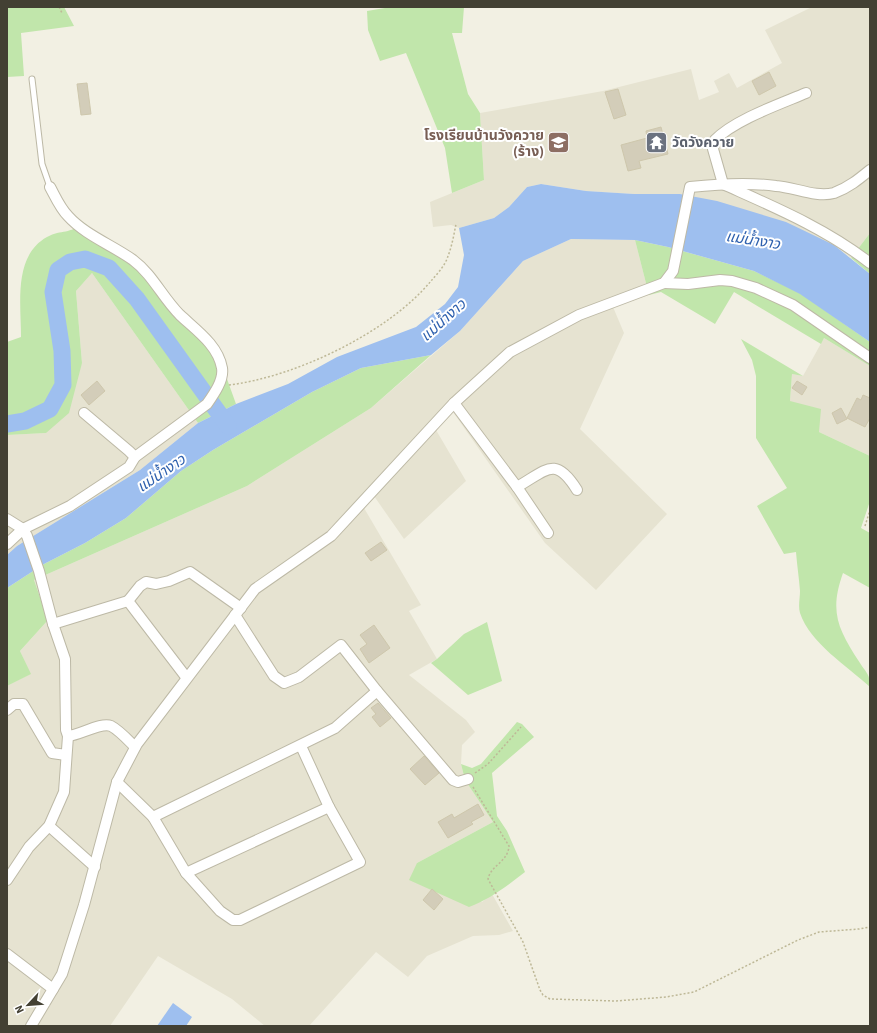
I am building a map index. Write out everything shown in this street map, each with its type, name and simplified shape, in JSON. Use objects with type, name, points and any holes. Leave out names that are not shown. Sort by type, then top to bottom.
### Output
[{"type":"street","points":[[806,93],[762,112],[735,126],[715,140],[713,149],[723,184],[816,226],[850,247],[870,263]]},
{"type":"street","points":[[664,283],[673,271],[690,187],[723,184],[776,186],[813,193],[833,193],[850,185],[870,170]]},
{"type":"street","points":[[7,544],[70,506],[129,467],[135,458],[207,404],[216,392],[217,386],[222,378],[222,369],[214,347],[171,306],[147,272],[132,260],[106,245],[68,216],[50,187]]},
{"type":"street","points":[[31,1026],[62,974],[95,867],[117,782],[135,747],[186,677],[255,589],[331,536],[454,403],[510,352],[579,315],[664,283],[688,284],[720,280],[732,281],[756,288],[792,306],[870,358]]},
{"type":"street","points":[[454,403],[517,487],[548,533]]},
{"type":"street","points":[[84,413],[129,451],[135,458]]},
{"type":"street","points":[[517,487],[550,469],[557,468],[567,475],[577,490]]},
{"type":"street","points":[[7,519],[25,532],[39,571],[52,624],[64,659],[66,730],[68,736],[64,792],[49,826],[29,847],[7,880]]},
{"type":"street","points":[[52,624],[128,601],[140,586],[146,582],[156,584],[169,581],[190,572],[238,611],[274,676],[284,683],[299,677],[341,645],[377,691],[453,780],[458,782],[468,779]]},
{"type":"street","points":[[128,601],[186,677]]},
{"type":"street","points":[[153,817],[335,728],[377,691]]},
{"type":"street","points":[[7,710],[14,704],[23,704],[52,753],[66,755]]},
{"type":"street","points":[[68,736],[75,736],[104,725],[112,727],[135,747]]},
{"type":"street","points":[[117,782],[153,817],[186,873],[220,911],[233,920],[240,920],[360,862],[329,807],[300,746]]},
{"type":"street","points":[[186,873],[329,807]]},
{"type":"street","points":[[49,826],[95,867]]},
{"type":"street","points":[[7,954],[53,989]]},
{"type":"lane","points":[[32,79],[42,164],[50,187]]},
{"type":"path","points":[[59,7],[62,13]]},
{"type":"path","points":[[217,386],[258,381],[284,373],[346,345],[390,320],[424,291],[441,269],[448,256],[456,224]]},
{"type":"path","points":[[865,526],[870,510]]},
{"type":"path","points":[[521,727],[488,764],[471,775],[468,779],[510,846],[509,854],[490,873],[488,879],[524,942],[543,995],[550,999],[616,1001],[666,997],[694,992],[798,940],[819,932],[870,927]]},
{"type":"shaded area","points":[[812,7],[870,7],[870,233],[851,258],[834,245],[680,194],[634,194],[586,191],[541,184],[527,187],[509,207],[494,218],[459,228],[451,225],[433,227],[430,202],[484,180],[480,113],[603,91],[691,69],[699,100],[719,92],[714,81],[729,73],[737,88],[782,63],[765,30]]},
{"type":"shaded area","points":[[571,239],[635,240],[649,295],[613,307],[624,333],[580,429],[667,514],[596,590],[545,543],[453,412],[436,430],[466,481],[404,539],[374,496],[364,508],[421,605],[409,611],[437,659],[409,675],[466,720],[475,732],[462,745],[461,764],[465,780],[493,822],[417,863],[482,902],[492,894],[513,931],[499,935],[473,936],[427,956],[408,977],[376,952],[309,1026],[265,1026],[232,999],[158,956],[110,1026],[7,1026],[7,686],[30,674],[20,651],[48,620],[34,580],[247,486],[371,408],[460,331],[523,261]]},
{"type":"shaded area","points":[[92,273],[198,423],[140,470],[17,546],[7,555],[7,435],[46,433],[82,363],[76,291]]},
{"type":"shaded area","points":[[824,338],[870,366],[870,456],[819,432],[790,401],[792,374],[803,376]]},
{"type":"green space","points":[[7,7],[64,7],[74,26],[21,33],[24,76],[7,77]]},
{"type":"green space","points":[[391,7],[464,7],[462,33],[452,33],[468,94],[480,113],[484,180],[452,193],[445,148],[406,53],[380,61],[368,30],[367,11]]},
{"type":"green space","points":[[83,222],[111,244],[213,340],[236,404],[198,423],[92,273],[76,291],[82,363],[69,413],[46,433],[7,435],[7,342],[21,337],[20,295],[24,268],[36,245],[47,237],[74,229]]},
{"type":"green space","points":[[870,233],[870,274],[851,258]]},
{"type":"green space","points":[[635,240],[668,247],[754,271],[800,293],[870,342],[870,366],[824,338],[821,344],[734,292],[715,324],[661,292],[649,295]]},
{"type":"green space","points":[[741,339],[803,376],[792,374],[790,401],[821,409],[819,432],[870,456],[870,501],[861,528],[870,533],[870,588],[843,573],[839,587],[836,610],[841,630],[852,651],[868,674],[870,687],[820,644],[805,624],[799,610],[800,591],[796,552],[784,554],[757,506],[787,488],[756,438],[756,376],[752,360]]},
{"type":"green space","points":[[431,355],[371,408],[247,486],[34,580],[48,620],[20,651],[31,674],[7,686],[7,588],[44,564],[85,543],[126,518],[181,471],[213,450],[312,392],[361,368]]},
{"type":"green space","points":[[487,622],[502,681],[468,695],[431,663],[464,634]]},
{"type":"green space","points":[[517,722],[522,724],[534,737],[492,773],[497,816],[507,831],[525,872],[491,896],[469,907],[409,880],[417,863],[493,822],[465,780],[461,764],[472,768],[481,764]]},
{"type":"water","name":"แม่น้ำงาว","points":[[541,184],[586,191],[634,194],[680,194],[717,201],[786,222],[834,245],[870,274],[870,342],[800,294],[754,271],[668,247],[635,240],[571,239],[523,261],[460,331],[431,355],[361,368],[312,392],[213,450],[181,471],[126,518],[85,543],[44,564],[7,588],[7,555],[17,546],[140,470],[198,423],[236,404],[288,384],[337,357],[416,327],[445,304],[458,287],[464,255],[459,228],[494,218],[509,207],[527,187]]},
{"type":"water","points":[[173,1003],[192,1017],[186,1026],[157,1026]]},
{"type":"building","points":[[769,72],[776,86],[759,95],[752,81]]},
{"type":"building","points":[[87,83],[91,114],[81,115],[77,84]]},
{"type":"building","points":[[618,89],[626,115],[614,119],[605,92]]},
{"type":"building","points":[[661,127],[668,154],[639,161],[641,168],[628,171],[621,145],[647,138],[646,131]]},
{"type":"building","points":[[97,381],[105,391],[89,405],[81,395]]},
{"type":"building","points":[[797,381],[807,387],[802,395],[792,388]]},
{"type":"building","points":[[863,395],[870,398],[870,418],[865,427],[847,418],[857,398],[861,400]]},
{"type":"building","points":[[841,408],[847,419],[837,424],[832,413]]},
{"type":"building","points":[[381,542],[387,550],[371,561],[365,553]]},
{"type":"building","points":[[374,625],[390,648],[369,663],[360,649],[367,644],[360,635]]},
{"type":"building","points":[[378,703],[391,718],[380,727],[372,717],[376,714],[371,708]]},
{"type":"building","points":[[424,756],[439,773],[425,785],[410,769]]},
{"type":"building","points":[[478,804],[484,815],[471,822],[473,824],[448,838],[438,822],[452,814],[454,818]]},
{"type":"building","points":[[432,889],[443,899],[434,910],[423,900]]},
{"type":"waterway","points":[[7,424],[25,421],[50,409],[63,385],[62,351],[53,292],[58,270],[70,262],[85,259],[109,268],[137,299],[228,426]]},
{"type":"place","name":"วัดวังควาย","points":[[657,142]]},
{"type":"place","name":"โรงเรียนบ้านวังควาย (ร้าง)","points":[[559,143]]}]
